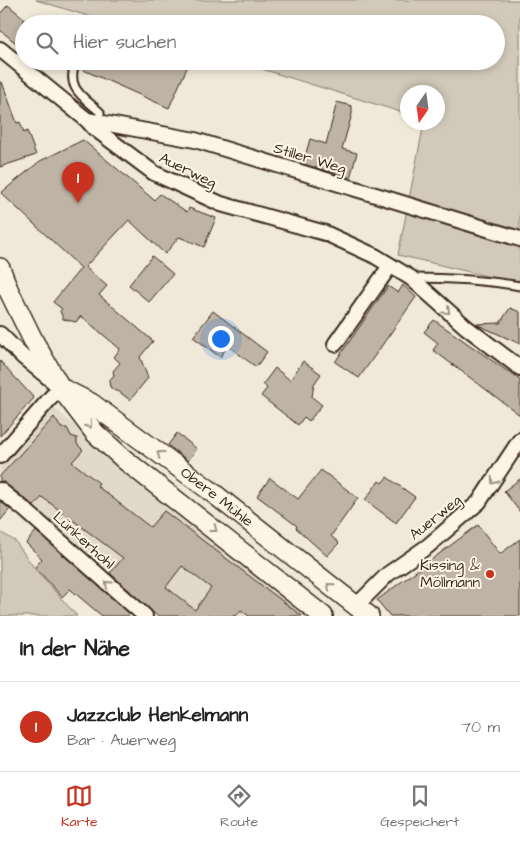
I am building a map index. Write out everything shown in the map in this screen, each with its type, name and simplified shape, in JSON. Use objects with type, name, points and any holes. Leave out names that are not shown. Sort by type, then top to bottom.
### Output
[{"type":"main road","name":"Obere Mühle","points":[[0,268],[34,342],[60,387],[95,433],[125,460],[323,616]]},
{"type":"main road","name":"Obere Mühle","points":[[60,387],[91,403],[208,489],[362,611]]},
{"type":"street","name":"Auerweg","points":[[0,49],[15,61]]},
{"type":"street","name":"Auerweg","points":[[27,70],[93,121],[94,128],[154,173],[221,204],[325,233],[375,256],[411,278],[466,327],[520,368]]},
{"type":"street","name":"Stiller Weg","points":[[93,121],[195,140],[520,239]]},
{"type":"street","points":[[335,344],[390,266]]},
{"type":"street","points":[[0,334],[23,358],[60,387],[0,456]]},
{"type":"street","name":"Auerweg","points":[[362,611],[388,574],[428,546],[479,502],[520,440]]},
{"type":"street","name":"Lünkerhohl","points":[[0,490],[26,510],[145,616]]},
{"type":"lane","points":[[73,70],[72,80],[78,92],[100,112],[93,121]]},
{"type":"lane","points":[[411,278],[483,280],[520,286]]},
{"type":"shaded area","points":[[36,0],[520,0],[520,284],[398,255],[423,130],[445,130],[445,85],[400,85],[400,112],[265,70],[505,70],[505,15],[85,15]]},
{"type":"shaded area","points":[[53,407],[162,498],[309,616],[157,616],[107,576],[0,483],[0,466]]},
{"type":"shaded area","points":[[0,532],[15,541],[35,569],[77,616],[0,616]]},
{"type":"building","points":[[8,5],[20,15],[15,15],[15,42],[0,30],[0,14]]},
{"type":"building","points":[[84,70],[186,70],[169,108]]},
{"type":"building","points":[[0,82],[2,82],[17,123],[20,122],[24,133],[27,131],[36,155],[0,167]]},
{"type":"building","points":[[337,102],[352,106],[352,114],[342,149],[357,153],[350,178],[303,164],[310,139],[326,144]]},
{"type":"building","points":[[83,140],[154,200],[160,194],[187,212],[189,208],[216,218],[204,247],[179,237],[165,254],[129,220],[85,267],[107,286],[99,295],[153,341],[140,357],[148,378],[130,400],[110,387],[109,381],[114,375],[113,371],[120,363],[114,357],[120,349],[81,316],[76,322],[63,319],[60,311],[62,309],[53,302],[81,268],[1,193],[40,161]]},
{"type":"building","points":[[152,256],[173,274],[149,302],[129,285]]},
{"type":"building","points":[[403,285],[416,297],[359,378],[335,362],[388,286],[398,293]]},
{"type":"building","points":[[510,308],[520,312],[520,344],[476,324],[500,323]]},
{"type":"building","points":[[213,311],[267,352],[256,367],[228,346],[220,357],[193,337]]},
{"type":"building","points":[[434,320],[520,380],[520,415],[433,350],[438,343],[424,332]]},
{"type":"building","points":[[0,361],[34,398],[0,436]]},
{"type":"building","points":[[303,361],[321,374],[314,384],[312,397],[322,405],[309,421],[304,417],[298,425],[261,396],[267,388],[263,384],[275,368],[290,380]]},
{"type":"building","points":[[54,417],[61,428],[67,428],[71,436],[77,438],[77,444],[83,450],[72,462],[99,483],[97,486],[150,527],[164,511],[302,616],[249,616],[241,610],[236,616],[157,616],[110,573],[123,558],[42,497],[34,506],[0,481],[0,476]],"holes":[[[182,566],[211,588],[195,610],[166,587]]]},
{"type":"building","points":[[177,433],[197,449],[188,461],[168,445]]},
{"type":"building","points":[[321,470],[358,498],[331,536],[339,543],[327,556],[296,528],[297,526],[257,496],[270,478],[298,499]]},
{"type":"building","points":[[387,477],[415,497],[396,523],[365,500],[379,481],[382,483]]},
{"type":"building","points":[[520,479],[520,512],[504,491]]},
{"type":"building","points":[[0,501],[10,509],[0,521]]},
{"type":"building","name":"Kissing & Möllmann","points":[[478,525],[500,554],[520,539],[520,616],[390,616],[377,600]]},
{"type":"building","points":[[36,531],[130,614],[128,616],[102,616],[70,589],[62,597],[35,567],[42,559],[26,543]]},
{"type":"place","name":"Jazzclub Henkelmann","points":[[78,203]]},
{"type":"place","name":"Kissing & Möllmann","points":[[490,574]]}]
